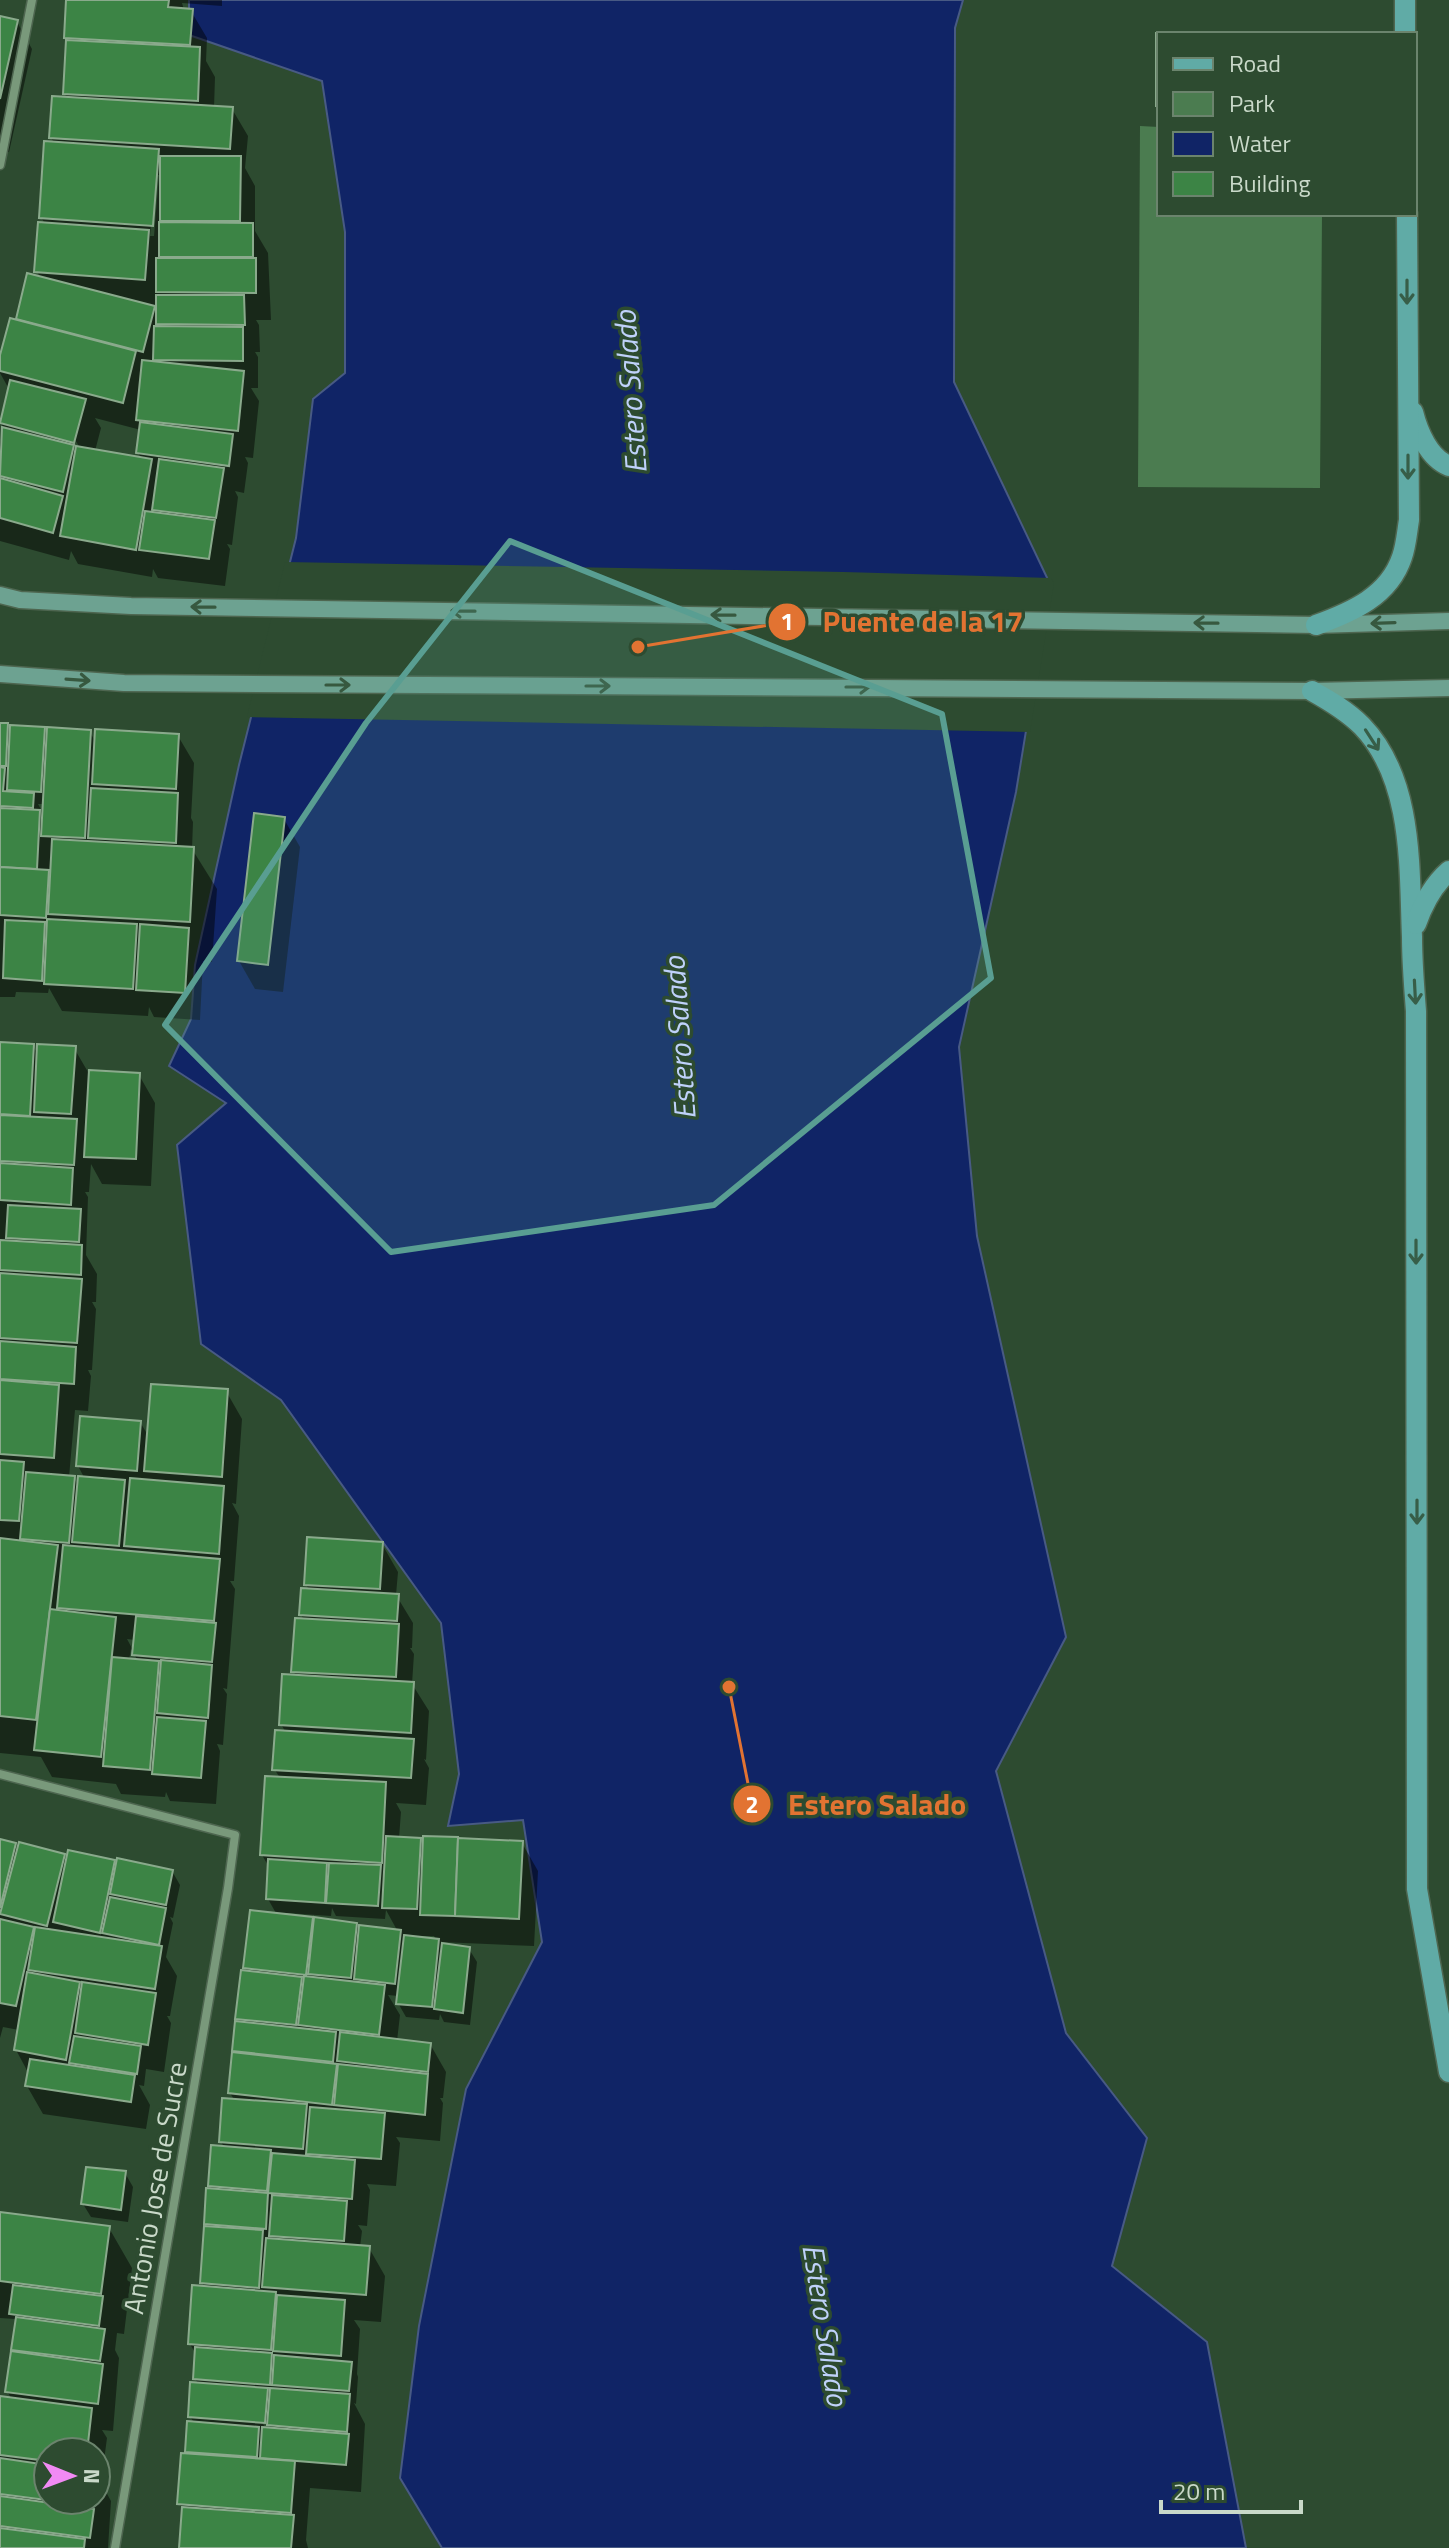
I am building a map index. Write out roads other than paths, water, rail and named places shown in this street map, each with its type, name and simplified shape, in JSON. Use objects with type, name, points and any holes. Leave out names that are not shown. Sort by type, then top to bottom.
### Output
[{"type":"main road","points":[[1405,0],[1405,32]]},
{"type":"main road","points":[[1316,625],[1346,614],[1370,600],[1389,583],[1403,557],[1409,520],[1407,216]]},
{"type":"main road","points":[[1408,389],[1417,426],[1427,447],[1444,465],[1449,466]]},
{"type":"main road","points":[[0,595],[20,600],[147,606],[1316,625],[1449,621]]},
{"type":"main road","points":[[0,674],[124,683],[1312,691],[1449,688]]},
{"type":"main road","points":[[1312,691],[1338,705],[1364,728],[1390,770],[1405,821],[1411,867],[1416,1043],[1417,1889],[1449,2072]]},
{"type":"main road","points":[[1412,936],[1422,907],[1438,880],[1449,871]]},
{"type":"street","points":[[0,165],[32,0]]},
{"type":"street","name":"Antonio Jose de Sucre","points":[[0,1774],[235,1835],[115,2548]]},
{"type":"water","points":[[189,0],[963,0],[955,28],[954,382],[1050,584],[1016,792],[959,1047],[977,1236],[1066,1637],[996,1771],[1066,2033],[1147,2138],[1112,2266],[1207,2342],[1246,2548],[442,2548],[400,2478],[419,2326],[466,2089],[542,1942],[523,1820],[448,1826],[459,1774],[441,1623],[281,1400],[201,1344],[177,1145],[226,1103],[169,1066],[191,1019],[195,965],[239,765],[296,538],[313,399],[345,373],[345,232],[322,81],[189,35]]},
{"type":"place","name":"Puente de la 17","points":[[638,647]]},
{"type":"place","name":"Estero Salado","points":[[729,1687]]}]
